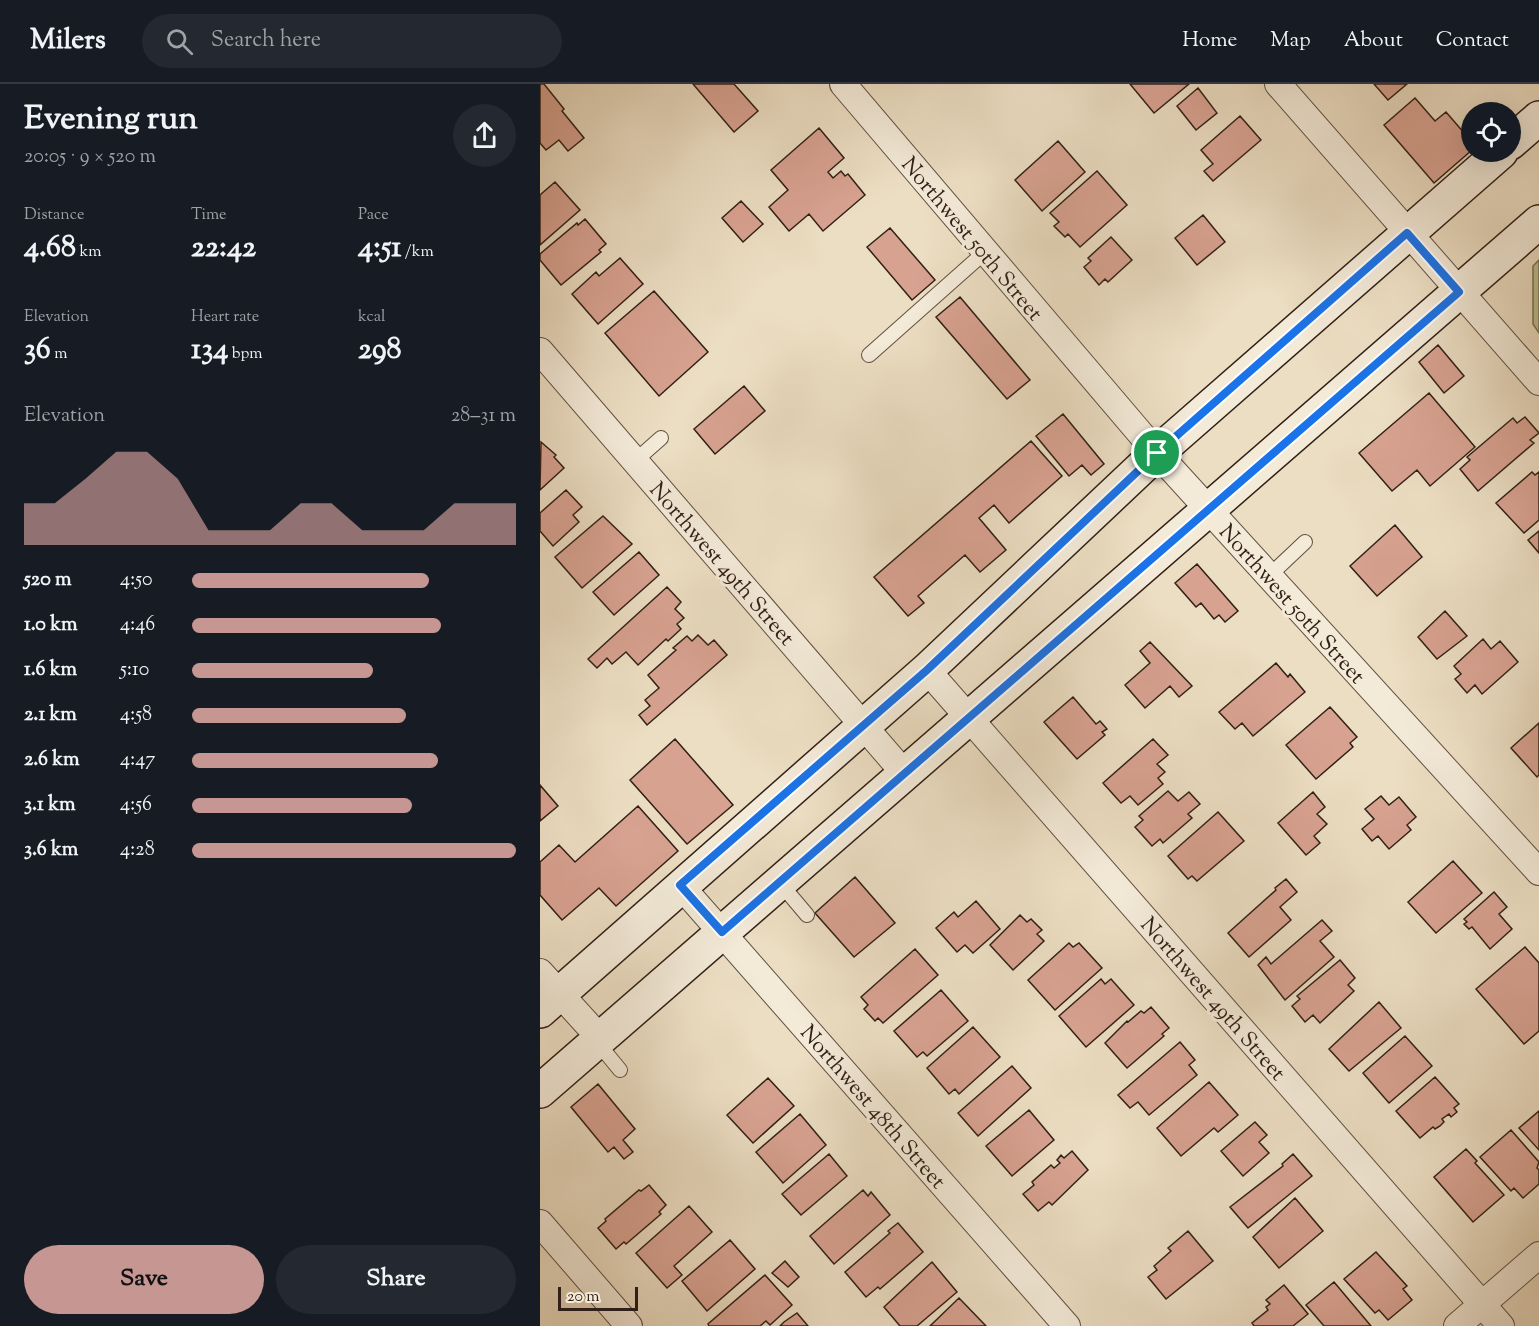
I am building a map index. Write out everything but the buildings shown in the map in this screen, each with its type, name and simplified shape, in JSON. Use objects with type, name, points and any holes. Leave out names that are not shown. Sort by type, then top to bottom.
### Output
[{"type":"main road","points":[[1521,134],[1539,118]]},
{"type":"main road","points":[[546,992],[680,885],[927,670],[1157,453],[1489,162]]},
{"type":"main road","points":[[540,1091],[1539,222]]},
{"type":"street","name":"Northwest 50th Street","points":[[843,84],[1157,453],[1539,872]]},
{"type":"street","points":[[1278,84],[1539,382]]},
{"type":"street","name":"Northwest 49th Street","points":[[540,351],[905,774]]},
{"type":"street","name":"Northwest 49th Street","points":[[927,670],[1502,1326]]},
{"type":"street","name":"Northwest 48th Street","points":[[680,885],[1067,1326]]},
{"type":"street","points":[[546,992],[598,1040]]},
{"type":"street","points":[[540,1223],[629,1326]]},
{"type":"street","points":[[1457,1326],[1539,1255]]},
{"type":"lane","points":[[869,355],[985,252]]},
{"type":"lane","points":[[635,461],[661,438]]},
{"type":"lane","points":[[1269,576],[1305,542]]},
{"type":"lane","points":[[780,883],[807,915]]},
{"type":"lane","points":[[598,1040],[620,1070]]},
{"type":"green space","points":[[1539,260],[1539,333],[1533,324],[1533,266]]},
{"type":"route","points":[[1407,233],[1459,292],[722,932],[680,885],[927,670],[1157,453],[1407,233]]}]
